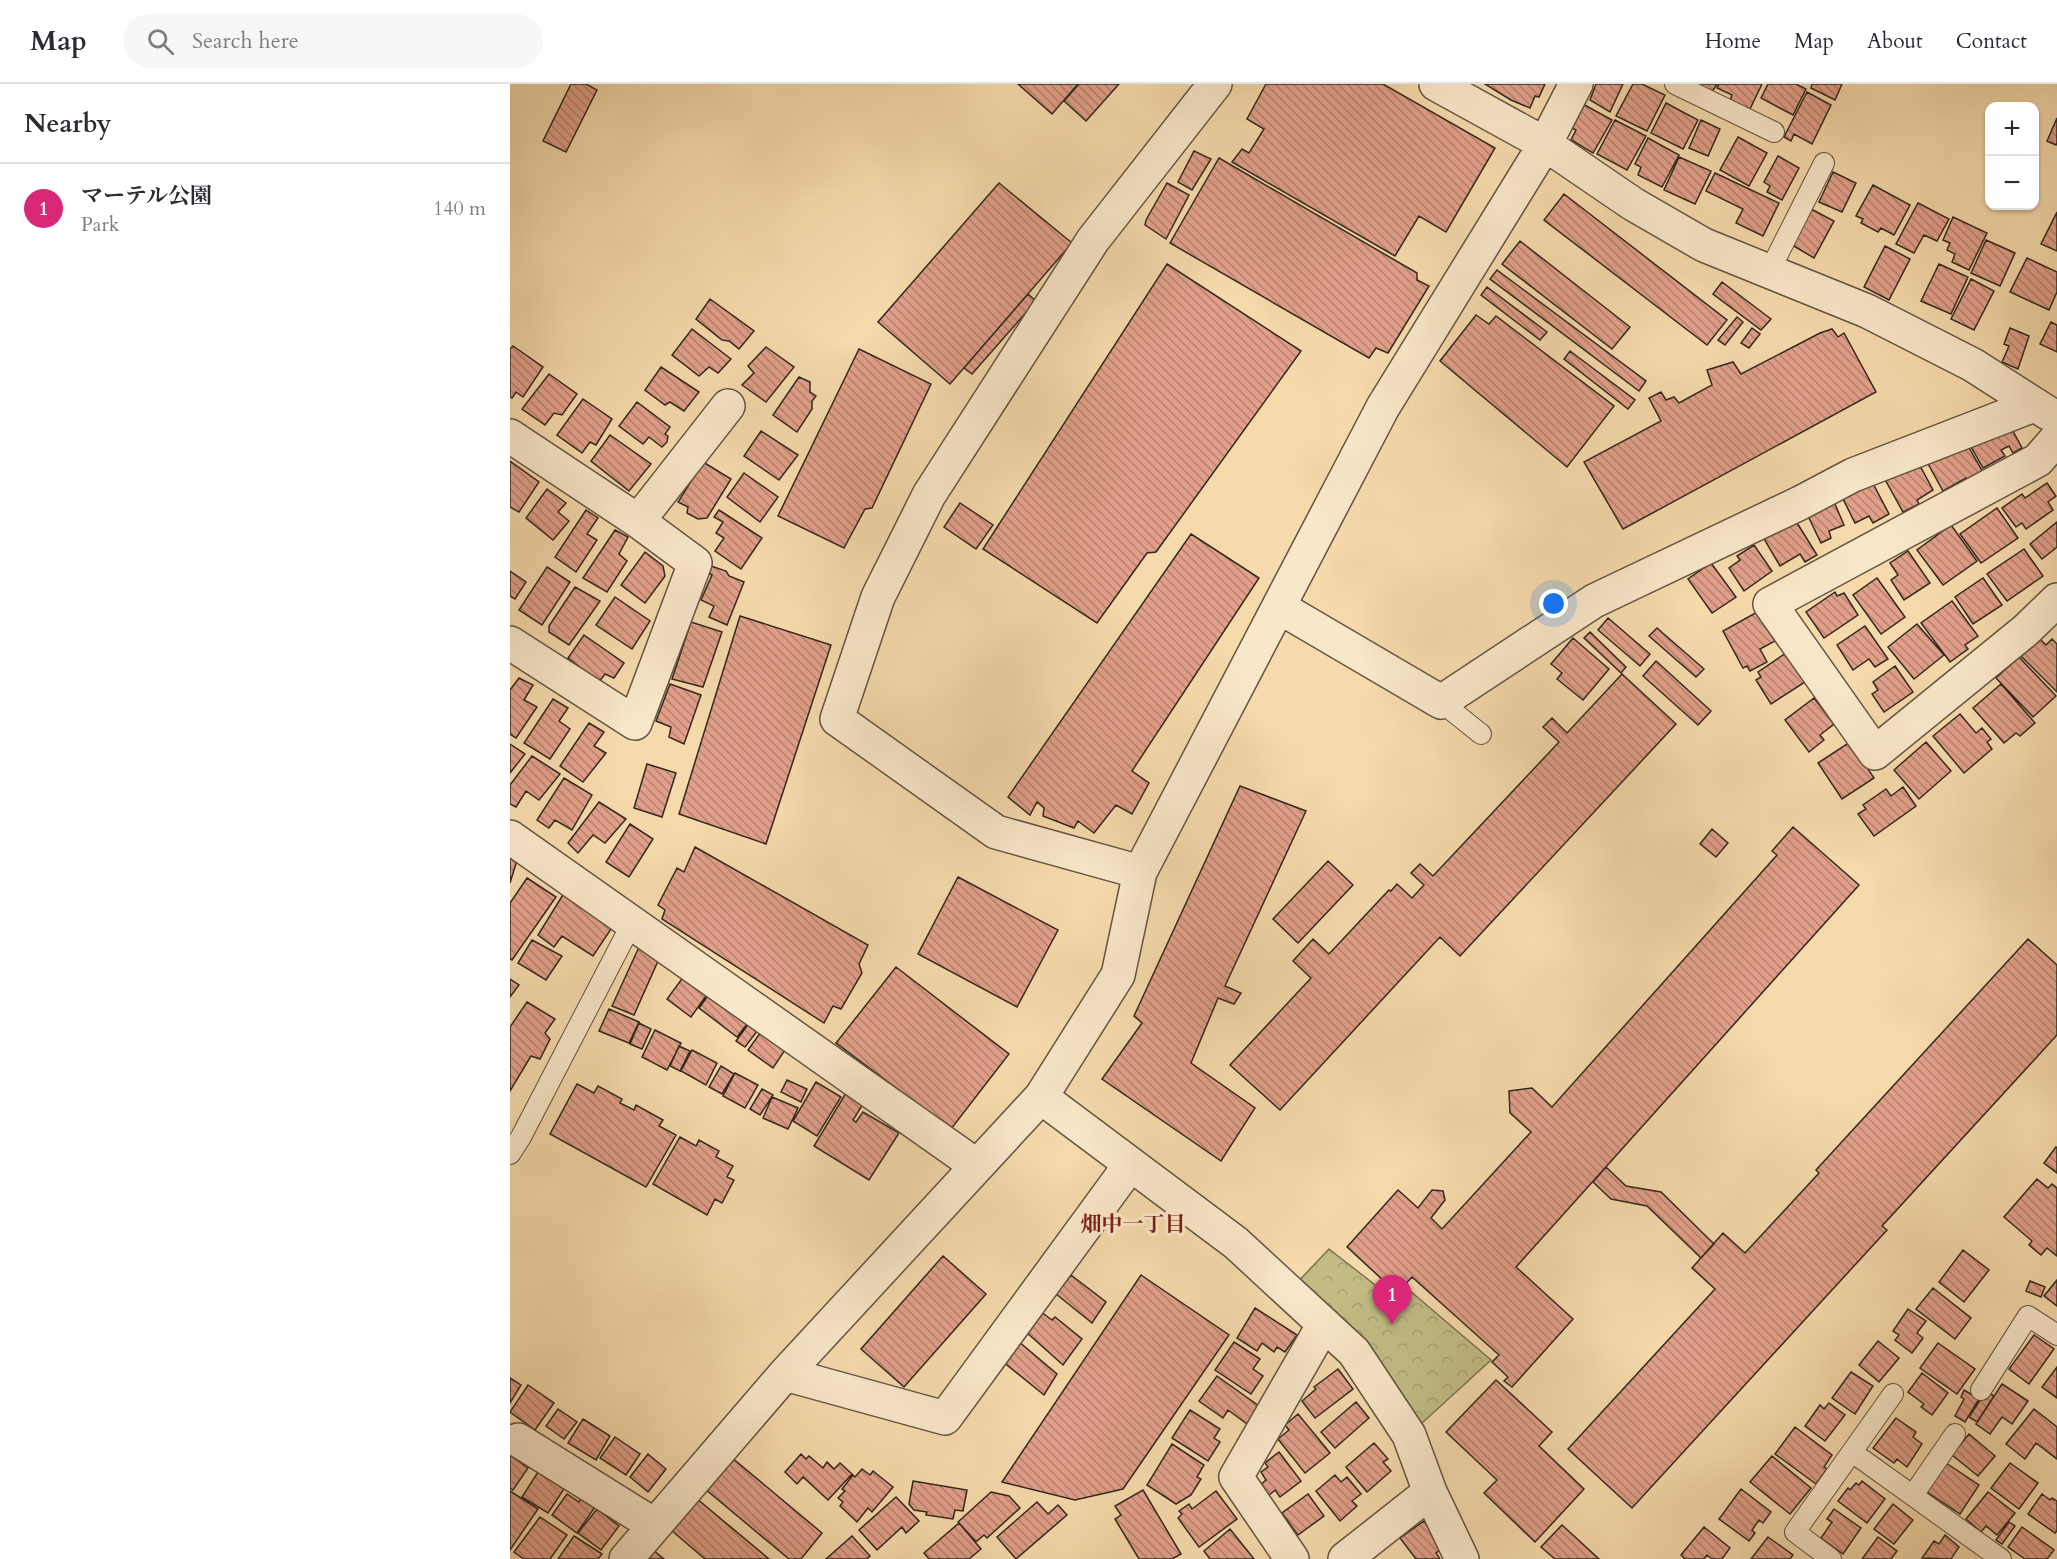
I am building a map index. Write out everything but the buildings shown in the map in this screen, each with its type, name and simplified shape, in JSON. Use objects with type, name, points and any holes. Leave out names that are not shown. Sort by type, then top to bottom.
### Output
[{"type":"street","points":[[1140,872],[996,832],[837,719],[878,597],[929,495],[1093,240],[1215,84]]},
{"type":"street","points":[[1436,84],[1545,144],[1633,204],[1704,245],[1867,311],[1973,365],[2045,412]]},
{"type":"street","points":[[626,1559],[785,1374],[1041,1097],[1118,975],[1140,872],[1383,407],[1545,144],[1576,84]]},
{"type":"street","points":[[638,521],[728,406]]},
{"type":"street","points":[[1279,607],[1441,702],[1594,601],[1800,503],[1853,475],[2045,412]]},
{"type":"street","points":[[510,436],[638,521],[695,563],[635,723],[510,643]]},
{"type":"street","points":[[2057,438],[2038,460],[1770,604],[1875,753],[2026,630],[2057,600]]},
{"type":"street","points":[[510,837],[977,1166]]},
{"type":"street","points":[[1041,1097],[1236,1243],[1354,1352],[1409,1435],[1430,1492],[1462,1559]]},
{"type":"street","points":[[785,1374],[945,1418],[1130,1165]]},
{"type":"street","points":[[1292,1559],[1236,1477],[1324,1324]]},
{"type":"street","points":[[518,1440],[654,1525]]},
{"type":"street","points":[[1345,1559],[1430,1492]]},
{"type":"lane","points":[[1675,84],[1774,132]]},
{"type":"lane","points":[[1769,272],[1824,163]]},
{"type":"lane","points":[[1441,702],[1481,734]]},
{"type":"lane","points":[[510,1154],[632,923]]},
{"type":"lane","points":[[1981,1390],[2028,1316],[2057,1335]]},
{"type":"lane","points":[[1831,1559],[1795,1532],[1893,1394]]},
{"type":"lane","points":[[1912,1495],[1955,1434]]},
{"type":"lane","points":[[1852,1452],[2001,1559]]},
{"type":"green space","points":[[1329,1249],[1397,1302],[1409,1290],[1491,1360],[1409,1435],[1293,1287]]},
{"type":"place","name":"マーテル公園","points":[[1392,1325]]},
{"type":"district","name":"畑中一丁目","points":[[1133,1224]]}]
